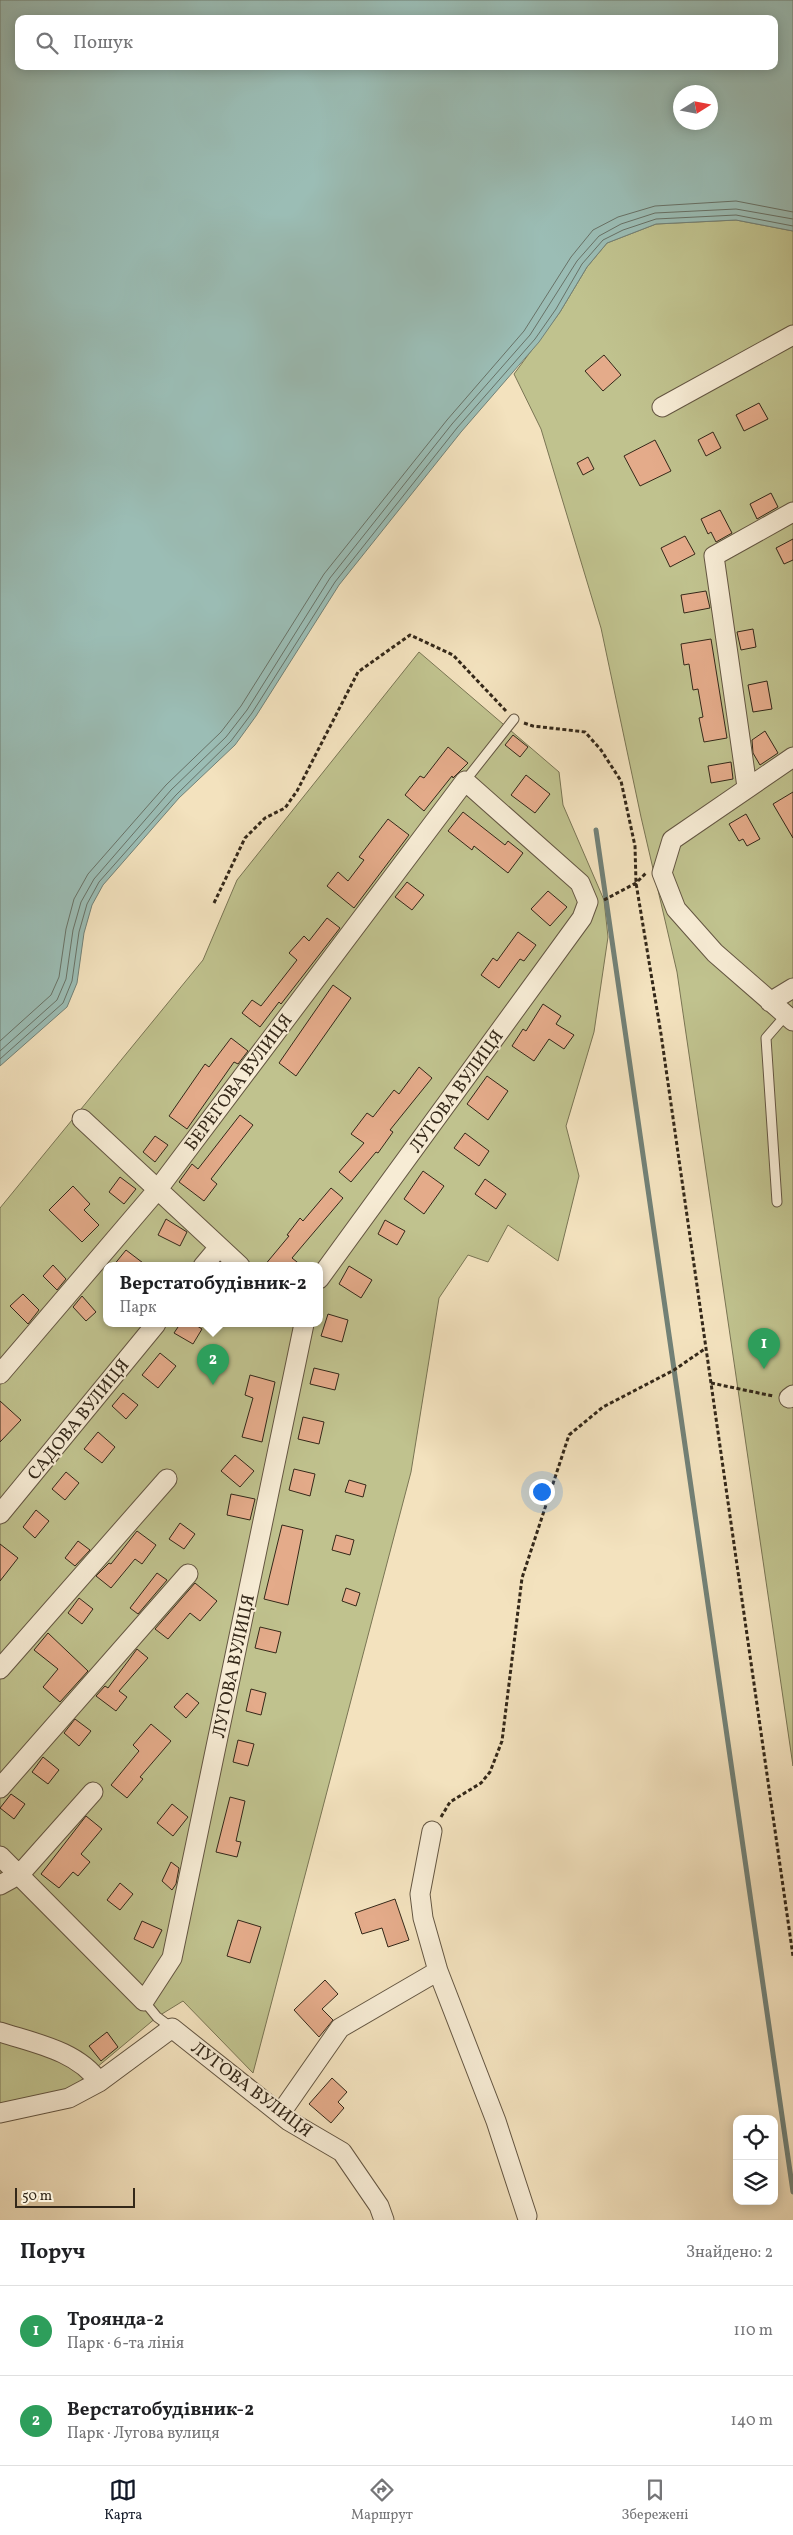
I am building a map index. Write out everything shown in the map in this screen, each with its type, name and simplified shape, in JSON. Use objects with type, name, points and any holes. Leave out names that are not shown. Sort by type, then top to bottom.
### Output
[{"type":"street","points":[[662,408],[793,335]]},
{"type":"street","points":[[747,786],[714,556],[793,512]]},
{"type":"street","points":[[789,1018],[715,953],[676,909],[662,873],[672,840],[747,786],[793,757]]},
{"type":"street","points":[[464,780],[580,883],[588,902]]},
{"type":"street","name":"БЕРЕГОВА ВУЛИЦЯ","points":[[0,1374],[158,1189],[464,780]]},
{"type":"street","name":"ЛУГОВА ВУЛИЦЯ","points":[[323,1274],[582,918],[588,902]]},
{"type":"street","points":[[770,1002],[793,988]]},
{"type":"street","points":[[82,1119],[236,1262]]},
{"type":"street","points":[[206,1262],[219,1247]]},
{"type":"street","name":"САДОВА ВУЛИЦЯ","points":[[0,1514],[154,1327]]},
{"type":"street","name":"ЛУГОВА ВУЛИЦЯ","points":[[144,2002],[172,1958],[302,1327]]},
{"type":"street","points":[[0,1669],[167,1479]]},
{"type":"street","points":[[0,1788],[188,1574]]},
{"type":"street","points":[[0,1885],[20,1874],[93,1792]]},
{"type":"street","points":[[432,1831],[420,1894],[423,1918],[438,1971],[496,2121],[528,2216]]},
{"type":"street","points":[[0,1856],[20,1874],[144,2002]]},
{"type":"street","points":[[280,2114],[340,2028],[438,1971]]},
{"type":"street","points":[[0,2113],[69,2098],[99,2082],[172,2028]]},
{"type":"street","name":"ЛУГОВА ВУЛИЦЯ","points":[[172,2028],[280,2114],[342,2152],[379,2206],[384,2220]]},
{"type":"street","points":[[0,2032],[56,2050],[92,2071],[99,2082]]},
{"type":"lane","points":[[464,780],[514,719]]},
{"type":"lane","points":[[777,1202],[766,1038],[789,1018]]},
{"type":"lane","points":[[144,2002],[157,2017],[172,2028]]},
{"type":"path","points":[[214,903],[245,838],[265,818],[285,808],[297,791],[358,672],[410,634],[453,655],[514,719],[533,726],[585,732],[602,750],[621,781],[635,846],[636,883],[661,1034],[793,1956]]},
{"type":"path","points":[[588,902],[604,900],[636,883]]},
{"type":"path","points":[[432,1831],[450,1802],[481,1783],[490,1772],[502,1741],[522,1578],[569,1435],[603,1407],[674,1370],[706,1348]]},
{"type":"path","points":[[711,1383],[752,1393],[791,1396]]},
{"type":"green space","points":[[736,220],[793,231],[793,1766],[677,972],[641,817],[601,628],[541,429],[514,374],[560,312],[587,267],[607,243],[656,224]]},
{"type":"green space","points":[[419,652],[559,772],[563,805],[604,900],[608,937],[594,1032],[566,1126],[579,1176],[558,1261],[508,1225],[488,1262],[468,1255],[439,1298],[411,1472],[253,2073],[183,2001],[157,2017],[72,2088],[0,2107],[0,1208],[203,960],[237,880]]},
{"type":"water","points":[[0,0],[793,0],[793,231],[736,220],[656,224],[607,243],[587,267],[560,312],[539,342],[461,432],[339,585],[256,716],[235,745],[179,798],[103,885],[92,905],[84,933],[77,983],[67,1007],[0,1066]]},
{"type":"building","points":[[604,355],[621,375],[603,391],[585,371]]},
{"type":"building","points":[[759,403],[768,419],[744,431],[736,415]]},
{"type":"building","points":[[713,432],[721,448],[706,456],[698,440]]},
{"type":"building","points":[[655,440],[671,471],[640,486],[624,456]]},
{"type":"building","points":[[588,457],[594,469],[583,475],[577,463]]},
{"type":"building","points":[[771,493],[778,507],[757,519],[750,504]]},
{"type":"building","points":[[720,510],[732,533],[716,542],[711,532],[708,534],[701,519]]},
{"type":"building","points":[[685,536],[695,554],[670,567],[661,548]]},
{"type":"building","points":[[793,539],[793,560],[784,564],[776,548]]},
{"type":"building","points":[[706,591],[710,608],[684,613],[681,595]]},
{"type":"building","points":[[753,629],[756,647],[741,650],[737,632]]},
{"type":"building","points":[[711,639],[727,738],[704,742],[699,718],[703,717],[698,689],[693,690],[689,664],[684,665],[681,644]]},
{"type":"building","points":[[767,681],[772,709],[753,712],[748,685]]},
{"type":"building","points":[[765,731],[778,753],[760,765],[753,753],[752,740]]},
{"type":"building","points":[[513,735],[528,747],[520,757],[505,745]]},
{"type":"building","points":[[448,747],[468,763],[453,778],[452,776],[424,811],[405,795],[420,776],[424,778]]},
{"type":"building","points":[[731,762],[733,779],[711,783],[708,766]]},
{"type":"building","points":[[526,775],[550,794],[535,813],[511,795]]},
{"type":"building","points":[[793,792],[793,838],[773,804]]},
{"type":"building","points":[[463,812],[505,845],[508,841],[523,853],[508,873],[474,846],[472,850],[448,831]]},
{"type":"building","points":[[746,814],[760,839],[747,846],[743,839],[739,841],[729,824]]},
{"type":"building","points":[[388,819],[409,835],[354,908],[327,886],[338,872],[348,881],[364,860],[359,857]]},
{"type":"building","points":[[407,882],[424,895],[412,910],[395,897]]},
{"type":"building","points":[[548,891],[567,907],[550,926],[531,909]]},
{"type":"building","points":[[327,918],[340,928],[281,1004],[279,1002],[260,1027],[242,1013],[252,1000],[261,1006],[297,960],[289,953],[304,936],[309,941]]},
{"type":"building","points":[[518,932],[536,945],[524,961],[520,959],[499,988],[481,975],[493,958],[497,961]]},
{"type":"building","points":[[333,985],[351,998],[296,1076],[279,1063]]},
{"type":"building","points":[[543,1004],[561,1016],[556,1024],[574,1035],[564,1049],[549,1039],[534,1061],[512,1046],[523,1029],[526,1031]]},
{"type":"building","points":[[231,1038],[248,1051],[238,1064],[234,1062],[187,1129],[169,1116],[205,1064],[209,1067]]},
{"type":"building","points":[[419,1067],[432,1078],[390,1130],[393,1132],[378,1153],[376,1152],[351,1182],[339,1172],[364,1143],[351,1134],[367,1113],[373,1117],[394,1090],[399,1094]]},
{"type":"building","points":[[487,1076],[508,1091],[488,1120],[467,1104]]},
{"type":"building","points":[[240,1115],[253,1125],[211,1179],[217,1184],[204,1201],[179,1182],[192,1164],[198,1169]]},
{"type":"building","points":[[465,1133],[489,1151],[479,1166],[454,1148]]},
{"type":"building","points":[[155,1136],[168,1145],[155,1162],[143,1152]]},
{"type":"building","points":[[423,1171],[444,1186],[424,1214],[404,1199]]},
{"type":"building","points":[[120,1177],[136,1189],[124,1204],[109,1192]]},
{"type":"building","points":[[485,1179],[506,1194],[496,1209],[475,1194]]},
{"type":"building","points":[[73,1186],[90,1204],[84,1210],[99,1225],[82,1242],[49,1210]]},
{"type":"building","points":[[331,1188],[343,1198],[292,1258],[297,1262],[267,1262],[289,1236],[287,1235],[300,1218],[303,1221]]},
{"type":"building","points":[[166,1219],[187,1232],[180,1246],[158,1235]]},
{"type":"building","points":[[385,1220],[405,1231],[397,1245],[378,1234]]},
{"type":"building","points":[[126,1250],[142,1262],[116,1262]]},
{"type":"building","points":[[53,1265],[66,1279],[57,1290],[43,1276]]},
{"type":"building","points":[[349,1266],[372,1280],[361,1298],[339,1284]]},
{"type":"building","points":[[23,1294],[39,1310],[28,1324],[10,1306]]},
{"type":"building","points":[[82,1296],[96,1312],[86,1321],[73,1307]]},
{"type":"building","points":[[328,1314],[348,1320],[342,1342],[321,1336]]},
{"type":"building","points":[[178,1327],[199,1327],[202,1329],[193,1344],[174,1333]]},
{"type":"building","points":[[160,1353],[176,1366],[158,1388],[142,1375]]},
{"type":"building","points":[[314,1368],[339,1374],[335,1390],[310,1384]]},
{"type":"building","points":[[250,1375],[275,1382],[262,1442],[242,1437],[253,1398],[245,1395]]},
{"type":"building","points":[[123,1393],[138,1405],[126,1419],[112,1406]]},
{"type":"building","points":[[0,1401],[21,1420],[0,1442]]},
{"type":"building","points":[[303,1417],[324,1422],[319,1444],[298,1439]]},
{"type":"building","points":[[98,1432],[115,1447],[102,1463],[84,1449]]},
{"type":"building","points":[[235,1455],[254,1471],[240,1487],[221,1471]]},
{"type":"building","points":[[294,1469],[315,1474],[310,1496],[289,1490]]},
{"type":"building","points":[[66,1472],[79,1483],[65,1500],[52,1489]]},
{"type":"building","points":[[349,1480],[366,1485],[363,1497],[345,1492]]},
{"type":"building","points":[[231,1494],[255,1499],[250,1520],[227,1515]]},
{"type":"building","points":[[36,1510],[49,1521],[35,1538],[23,1527]]},
{"type":"building","points":[[180,1523],[195,1534],[184,1549],[169,1539]]},
{"type":"building","points":[[282,1525],[303,1530],[288,1605],[264,1599]]},
{"type":"building","points":[[137,1531],[156,1545],[142,1564],[135,1559],[111,1588],[96,1576],[109,1563],[111,1564]]},
{"type":"building","points":[[336,1535],[354,1540],[350,1555],[332,1550]]},
{"type":"building","points":[[78,1541],[90,1550],[75,1566],[65,1558]]},
{"type":"building","points":[[0,1544],[18,1558],[0,1581]]},
{"type":"building","points":[[157,1573],[167,1580],[138,1614],[130,1608]]},
{"type":"building","points":[[195,1583],[217,1601],[200,1621],[190,1613],[168,1639],[155,1629]]},
{"type":"building","points":[[346,1588],[360,1593],[356,1606],[342,1601]]},
{"type":"building","points":[[79,1598],[93,1609],[82,1624],[68,1613]]},
{"type":"building","points":[[260,1627],[281,1632],[276,1653],[255,1648]]},
{"type":"building","points":[[48,1633],[88,1671],[60,1702],[43,1687],[58,1669],[34,1650]]},
{"type":"building","points":[[137,1649],[148,1658],[119,1691],[127,1697],[116,1711],[96,1696],[105,1686],[108,1688]]},
{"type":"building","points":[[251,1689],[266,1693],[261,1715],[246,1711]]},
{"type":"building","points":[[187,1693],[199,1703],[186,1718],[174,1707]]},
{"type":"building","points":[[75,1719],[91,1731],[79,1746],[64,1733]]},
{"type":"building","points":[[151,1724],[171,1741],[140,1777],[143,1779],[127,1798],[111,1785],[139,1751],[133,1745]]},
{"type":"building","points":[[238,1740],[254,1744],[248,1766],[233,1762]]},
{"type":"building","points":[[43,1757],[59,1770],[48,1784],[32,1772]]},
{"type":"building","points":[[11,1794],[25,1804],[14,1819],[0,1808]]},
{"type":"building","points":[[230,1797],[245,1801],[236,1841],[241,1842],[237,1857],[216,1852]]},
{"type":"building","points":[[172,1804],[188,1817],[173,1836],[157,1823]]},
{"type":"building","points":[[86,1816],[102,1829],[81,1854],[90,1862],[78,1876],[73,1872],[59,1888],[41,1874]]},
{"type":"building","points":[[171,1862],[179,1868],[176,1884],[172,1890],[162,1881]]},
{"type":"building","points":[[120,1883],[133,1894],[120,1910],[107,1900]]},
{"type":"building","points":[[395,1899],[409,1940],[388,1947],[382,1928],[362,1934],[355,1913]]},
{"type":"building","points":[[238,1920],[261,1927],[250,1963],[227,1956]]},
{"type":"building","points":[[142,1921],[162,1930],[153,1948],[134,1939]]},
{"type":"building","points":[[325,1980],[338,1994],[322,2009],[333,2020],[319,2037],[294,2010]]},
{"type":"building","points":[[107,2032],[118,2047],[101,2061],[89,2046]]},
{"type":"building","points":[[332,2078],[347,2092],[338,2102],[344,2108],[331,2123],[309,2104]]},
{"type":"waterway","points":[[596,830],[793,2192]]},
{"type":"place","name":"Троянда-2","points":[[764,1369]]},
{"type":"place","name":"Верстатобудівник-2","points":[[213,1385]]}]
